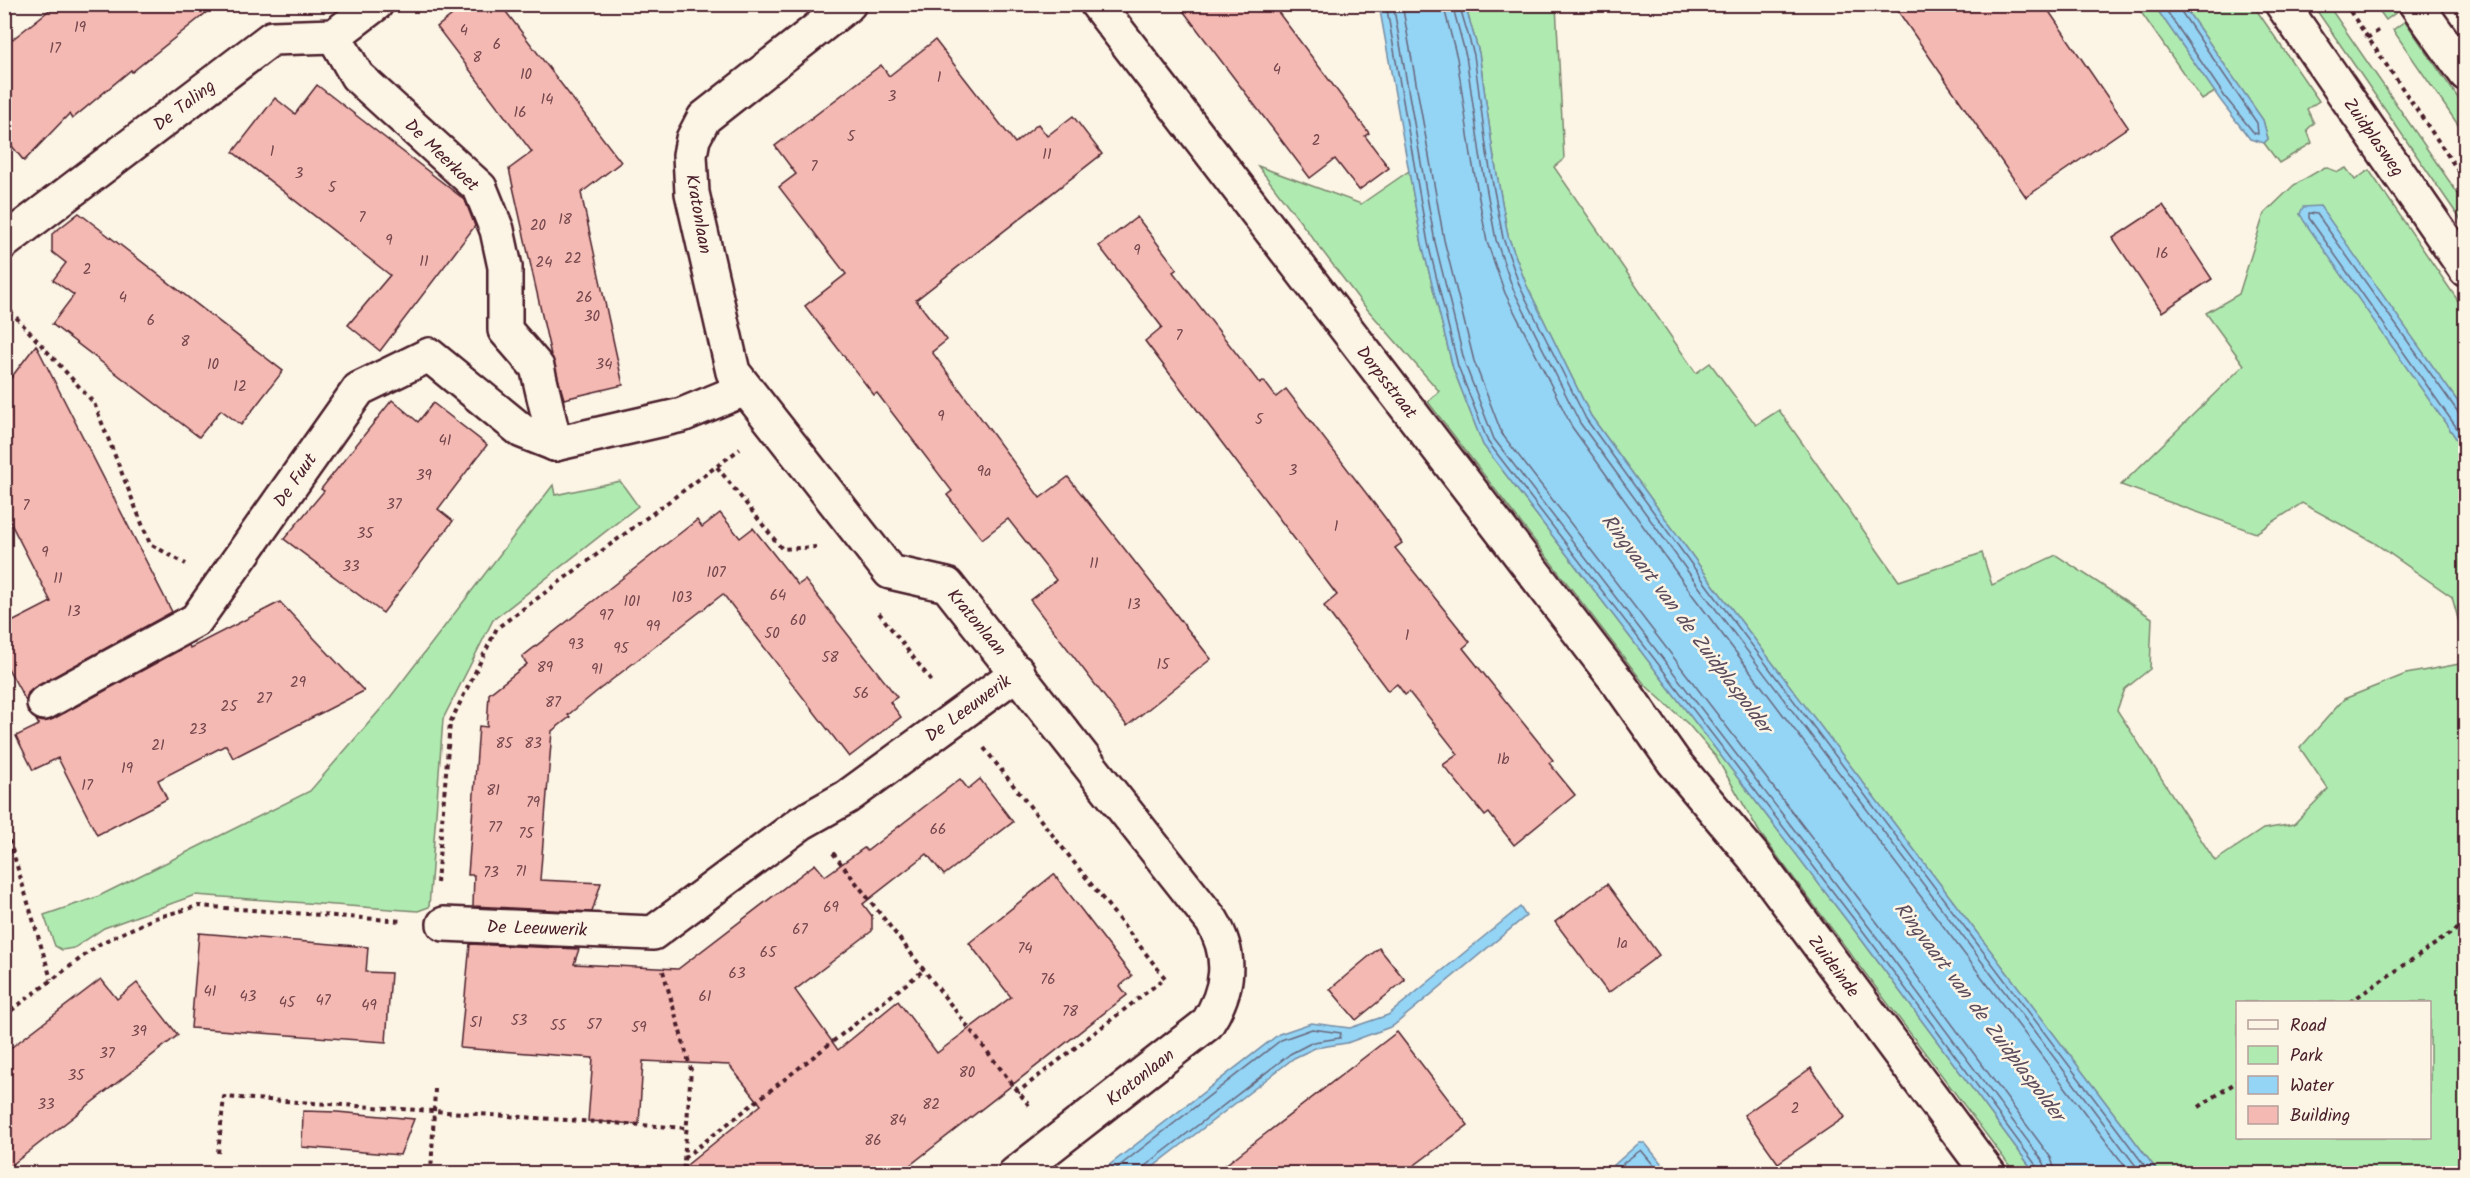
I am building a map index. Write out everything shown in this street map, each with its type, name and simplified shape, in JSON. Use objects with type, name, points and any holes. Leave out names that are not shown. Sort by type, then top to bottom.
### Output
[{"type":"street","points":[[334,36],[376,4]]},
{"type":"street","name":"Kratonlaan","points":[[849,4],[727,98],[704,118],[693,139],[690,155],[692,193],[733,372],[890,572],[947,585],[1018,672],[1212,921],[1225,945],[1226,972],[1221,1000],[1207,1024],[1015,1173]]},
{"type":"street","name":"Dorpsstraat","points":[[1097,4],[1620,685],[1674,762]]},
{"type":"street","name":"Zuidplasweg","points":[[2282,4],[2466,270]]},
{"type":"street","points":[[2416,4],[2466,74]]},
{"type":"street","name":"De Taling","points":[[4,242],[272,38],[334,36]]},
{"type":"street","name":"De Meerkoet","points":[[334,36],[357,76],[480,188],[497,230],[505,267],[505,330],[537,367],[555,444]]},
{"type":"street","name":"De Fuut","points":[[44,703],[196,620],[359,389],[429,355],[522,431],[555,444]]},
{"type":"street","points":[[555,444],[682,415],[745,389]]},
{"type":"street","name":"De Leeuwerik","points":[[444,924],[653,933],[807,819],[847,797],[1018,672]]},
{"type":"street","name":"Zuideinde","points":[[1674,762],[1753,856],[1989,1173]]},
{"type":"path","points":[[2345,4],[2466,182]]},
{"type":"path","points":[[4,304],[94,404],[150,544],[222,583]]},
{"type":"path","points":[[444,924],[436,908],[450,723],[497,628],[772,424]]},
{"type":"path","points":[[717,467],[782,549],[816,546],[824,554]]},
{"type":"path","points":[[878,611],[1165,978],[1018,1092]]},
{"type":"path","points":[[807,819],[1057,1142]]},
{"type":"path","points":[[4,823],[51,979]]},
{"type":"path","points":[[4,1016],[101,943],[155,918],[198,906],[444,924]]},
{"type":"path","points":[[2351,1001],[2466,923]]},
{"type":"path","points":[[653,933],[691,1070],[683,1173]]},
{"type":"path","points":[[684,1158],[924,970]]},
{"type":"path","points":[[2199,1107],[2236,1082]]},
{"type":"path","points":[[431,1173],[435,1089]]},
{"type":"path","points":[[218,1153],[224,1097],[686,1128]]},
{"type":"green space","points":[[1465,5],[1556,5],[1564,159],[1554,167],[1696,373],[1710,363],[1756,425],[1779,410],[1899,581],[1982,553],[1992,585],[2056,555],[2152,618],[2150,669],[2125,689],[2117,710],[2215,861],[2263,829],[2294,824],[2328,789],[2300,748],[2344,699],[2406,674],[2465,663],[2465,1173],[2159,1173],[1712,583],[1591,416],[1526,284],[1508,236],[1479,53]]},
{"type":"green space","points":[[2136,5],[2154,5],[2215,92],[2202,100]]},
{"type":"green space","points":[[2183,5],[2253,5],[2319,101],[2307,109],[2314,123],[2307,130],[2312,143],[2279,163],[2264,143],[2268,139],[2263,120]]},
{"type":"green space","points":[[2313,5],[2328,5],[2465,204],[2465,226]]},
{"type":"green space","points":[[2375,5],[2394,5],[2398,11],[2386,20]]},
{"type":"green space","points":[[2405,21],[2465,108],[2465,135],[2393,30]]},
{"type":"green space","points":[[1258,166],[1361,204],[1409,171],[1422,244],[1453,368],[1483,445],[1861,939],[2035,1173],[2015,1173],[1760,833],[1716,757],[1688,724],[1645,685],[1428,402],[1439,391],[1361,302]]},
{"type":"green space","points":[[2325,167],[2338,172],[2346,168],[2355,180],[2369,170],[2465,311],[2465,412],[2320,207],[2300,214],[2465,451],[2465,625],[2460,626],[2452,597],[2373,542],[2302,503],[2256,533],[2121,485],[2244,365],[2206,313],[2239,294],[2264,214],[2294,185]]},
{"type":"green space","points":[[620,481],[638,506],[493,620],[443,719],[429,907],[418,911],[195,895],[104,928],[74,948],[62,950],[55,946],[44,915],[97,897],[310,791],[385,704],[553,485],[555,495]]},
{"type":"water","name":"Ringvaart van de Zuidplaspolder","points":[[1379,5],[1465,5],[1479,53],[1508,236],[1526,284],[1591,416],[1712,583],[2159,1173],[2035,1173],[1861,939],[1483,445],[1453,368],[1422,244]]},
{"type":"water","points":[[2154,5],[2183,5],[2263,120],[2268,139],[2264,143],[2250,139]]},
{"type":"water","points":[[2320,206],[2465,412],[2465,451],[2300,214],[2303,207]]},
{"type":"water","points":[[1520,907],[1526,916],[1393,1026],[1347,1043],[1315,1048],[1294,1058],[1145,1173],[1099,1173],[1279,1034],[1311,1023],[1350,1028],[1388,1015]]},
{"type":"water","points":[[1639,1143],[1645,1143],[1669,1173],[1621,1173],[1614,1165]]},
{"type":"building","points":[[57,4],[217,4],[72,119],[69,114],[24,161],[4,136],[4,46]]},
{"type":"building","points":[[466,4],[500,4],[621,162],[581,193],[623,385],[564,399],[551,355],[509,169],[532,152],[437,27]]},
{"type":"building","points":[[1178,4],[1272,4],[1369,133],[1365,136],[1389,168],[1359,190],[1335,159],[1310,178]]},
{"type":"building","points":[[1893,4],[2044,4],[2128,127],[2026,197]]},
{"type":"building","points":[[935,40],[1015,143],[1038,124],[1047,136],[1073,116],[1102,154],[916,300],[947,340],[932,352],[1040,498],[1068,477],[1211,659],[1127,726],[1030,600],[1056,580],[1008,519],[982,539],[947,495],[952,491],[877,393],[874,395],[805,306],[846,274],[779,187],[796,174],[775,146],[881,65],[889,76]]},
{"type":"building","points":[[317,85],[465,200],[475,226],[380,351],[348,325],[390,275],[233,152],[275,98],[295,114]]},
{"type":"building","points":[[2163,205],[2212,279],[2162,312],[2113,238]]},
{"type":"building","points":[[79,213],[283,371],[241,425],[221,410],[199,437],[52,324],[74,295],[53,280],[66,263],[52,252],[52,234]]},
{"type":"building","points":[[1137,217],[1177,269],[1173,272],[1260,384],[1264,381],[1276,397],[1286,389],[1386,519],[1402,543],[1395,548],[1470,642],[1463,648],[1553,760],[1549,763],[1575,795],[1514,845],[1489,813],[1485,816],[1443,765],[1458,754],[1409,692],[1405,695],[1397,684],[1388,691],[1324,606],[1337,595],[1145,341],[1162,327],[1099,246]]},
{"type":"building","points":[[36,345],[172,612],[35,687],[28,693],[26,701],[4,661],[4,626],[51,602],[4,510],[4,387]]},
{"type":"building","points":[[392,400],[418,422],[433,403],[487,445],[438,509],[453,521],[383,613],[284,539],[324,491],[321,489]]},
{"type":"building","points":[[720,513],[740,538],[753,528],[798,585],[805,580],[897,697],[890,702],[901,717],[849,757],[723,594],[596,692],[552,731],[540,880],[601,883],[592,912],[473,906],[474,875],[468,875],[479,726],[487,727],[489,694],[527,664],[522,657],[620,580],[697,520],[702,527]]},
{"type":"building","points":[[280,602],[364,691],[233,758],[226,745],[158,780],[167,799],[97,835],[58,758],[33,770],[16,736],[39,725],[36,720],[44,722],[53,719],[189,645],[190,648]]},
{"type":"building","points":[[960,779],[968,789],[980,779],[1013,822],[944,875],[927,854],[863,904],[872,916],[872,931],[795,990],[838,1050],[898,1001],[937,1053],[1011,997],[969,943],[1054,874],[1132,976],[1120,986],[1127,995],[900,1173],[677,1173],[761,1105],[729,1065],[643,1061],[639,1124],[588,1121],[593,1058],[460,1048],[470,944],[579,949],[574,964],[678,969],[815,864],[825,876],[864,848],[867,851]]},
{"type":"building","points":[[1607,884],[1659,955],[1608,993],[1555,922]]},
{"type":"building","points":[[199,933],[368,947],[366,972],[391,973],[386,1042],[191,1028]]},
{"type":"building","points":[[1379,948],[1405,980],[1356,1020],[1330,989]]},
{"type":"building","points":[[101,979],[117,999],[137,983],[178,1035],[4,1171],[4,1053]]},
{"type":"building","points":[[1397,1032],[1468,1125],[1404,1173],[1215,1173]]},
{"type":"building","points":[[1811,1068],[1845,1117],[1778,1163],[1744,1115]]},
{"type":"building","points":[[303,1111],[414,1119],[400,1155],[302,1147]]}]
